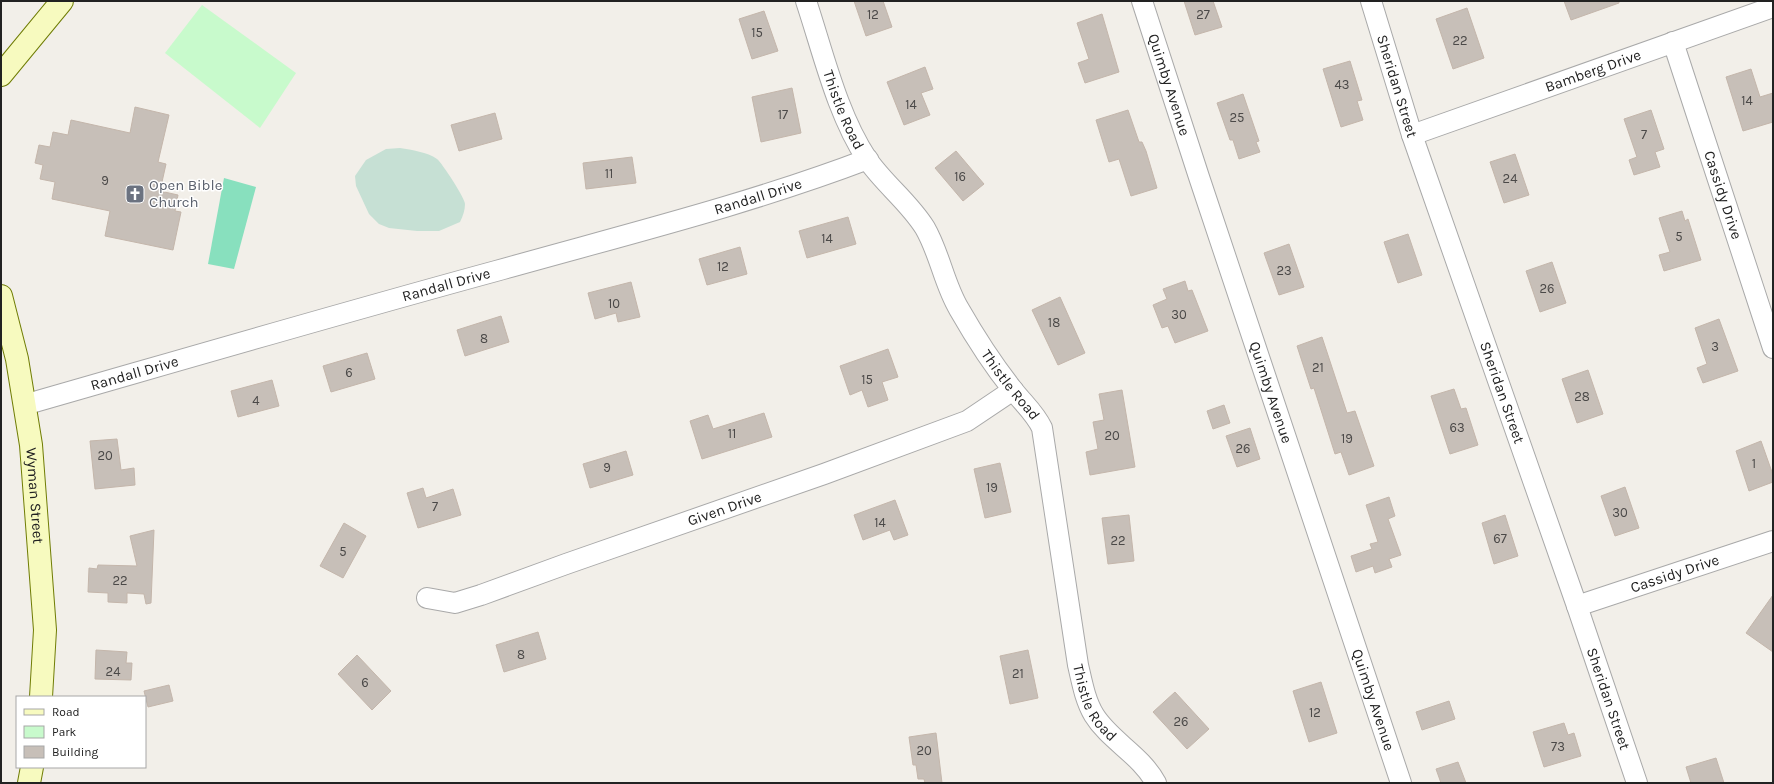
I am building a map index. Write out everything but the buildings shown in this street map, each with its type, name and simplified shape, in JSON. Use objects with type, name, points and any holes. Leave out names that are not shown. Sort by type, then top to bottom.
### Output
[{"type":"street","points":[[1,75],[62,1]]},
{"type":"street","name":"Thistle Road","points":[[806,1],[848,123],[868,159],[915,213],[926,229],[958,309],[1013,390],[1039,421],[1044,436],[1078,665],[1088,704],[1099,721],[1145,765],[1156,783]]},
{"type":"street","name":"Quimby Avenue","points":[[1142,1],[1199,177],[1401,783]]},
{"type":"street","name":"Sheridan Street","points":[[1371,1],[1412,135],[1578,606],[1637,783]]},
{"type":"street","name":"Bamberg Drive","points":[[1412,135],[1773,7]]},
{"type":"street","name":"Cassidy Drive","points":[[1673,42],[1773,348]]},
{"type":"street","name":"Randall Drive","points":[[24,405],[310,322],[737,204],[832,173],[868,159]]},
{"type":"street","name":"Wyman Street","points":[[1,296],[16,359],[31,445],[45,630],[41,696]]},
{"type":"street","name":"Given Drive","points":[[427,598],[455,603],[481,595],[824,474],[966,421],[1013,390]]},
{"type":"street","name":"Cassidy Drive","points":[[1578,606],[1773,541]]},
{"type":"street","points":[[29,783],[32,768]]},
{"type":"green space","points":[[202,5],[296,73],[260,128],[165,53]]},
{"type":"green space","points":[[400,148],[424,153],[440,162],[453,181],[465,204],[460,222],[439,231],[417,231],[389,228],[379,224],[369,214],[356,186],[355,176],[366,160],[386,149]]},
{"type":"green space","points":[[224,178],[256,187],[234,269],[208,264]]},
{"type":"place","name":"Open Bible Church","points":[[135,194]]}]
